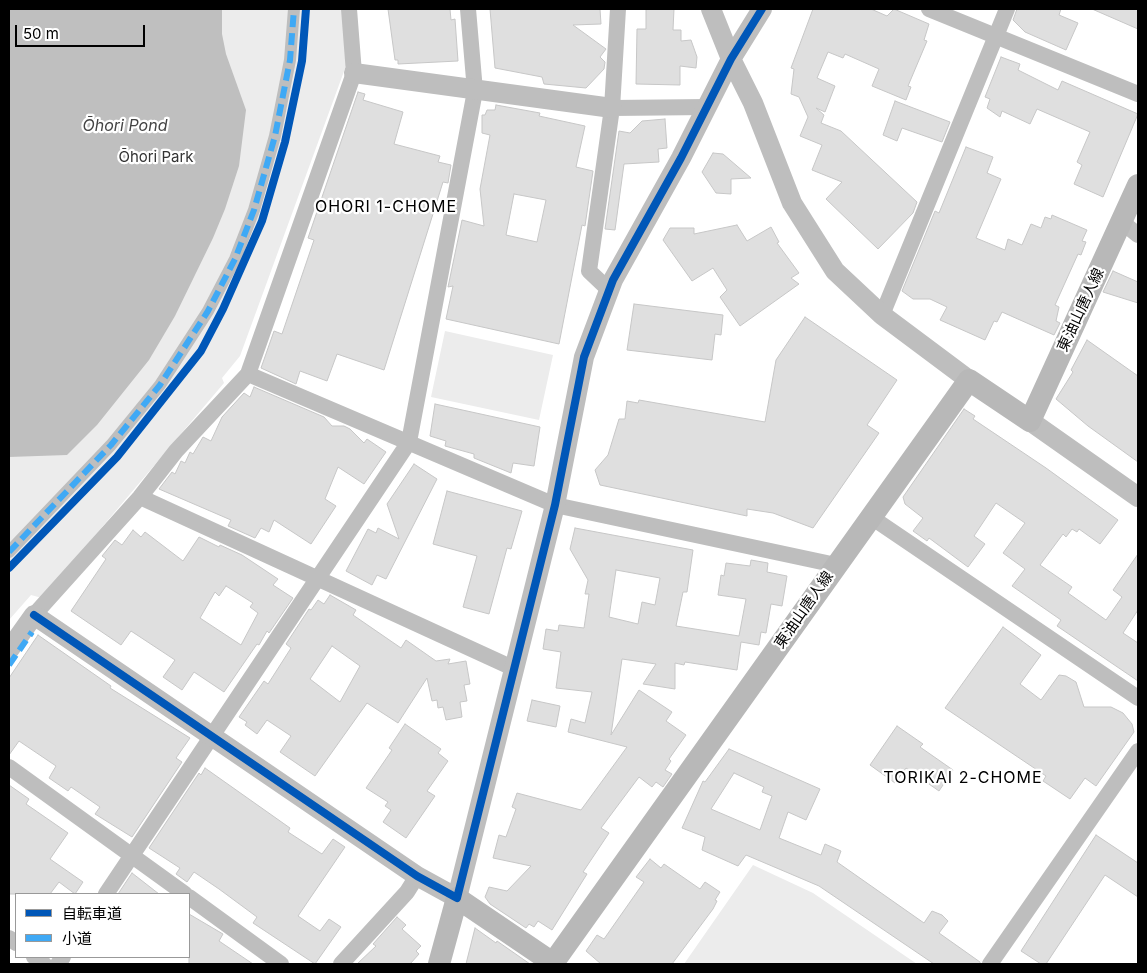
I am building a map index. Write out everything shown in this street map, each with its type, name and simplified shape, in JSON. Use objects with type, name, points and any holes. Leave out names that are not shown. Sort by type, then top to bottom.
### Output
[{"type":"main road","name":"東油山唐人線","points":[[1030,421],[1130,229],[1138,185]]},
{"type":"main road","name":"東油山唐人線","points":[[457,898],[555,963],[969,380]]},
{"type":"main road","points":[[969,380],[1030,421]]},
{"type":"main road","points":[[439,964],[457,898]]},
{"type":"street","points":[[9,552],[111,445],[160,385],[208,311],[235,259],[251,218],[275,136],[290,60],[294,9]]},
{"type":"street","points":[[9,650],[34,615],[140,496],[176,451],[248,374],[354,73],[348,9]]},
{"type":"street","points":[[107,893],[410,442],[475,91],[468,9]]},
{"type":"street","points":[[609,290],[590,271],[612,108],[618,9]]},
{"type":"street","points":[[712,9],[730,59],[753,103],[792,203],[834,271],[882,315],[969,380]]},
{"type":"street","points":[[34,615],[213,735],[417,876],[457,898],[555,505],[584,357],[609,290],[708,107],[730,59],[762,9]]},
{"type":"street","points":[[929,9],[1138,94]]},
{"type":"street","points":[[882,315],[1007,9]]},
{"type":"street","points":[[354,73],[475,91],[612,108],[708,107]]},
{"type":"street","points":[[248,374],[555,505],[836,565]]},
{"type":"street","points":[[1030,421],[1138,497]]},
{"type":"street","points":[[140,496],[515,669]]},
{"type":"street","points":[[871,517],[1138,698]]},
{"type":"street","points":[[990,964],[1138,751]]},
{"type":"street","points":[[9,766],[184,893]]},
{"type":"street","points":[[342,964],[407,892],[417,876]]},
{"type":"street","points":[[190,898],[281,964]]},
{"type":"green space","name":"Ōhori Pond","points":[[9,9],[342,9],[347,63],[240,356],[222,378],[224,383],[42,598],[31,595],[9,620]]},
{"type":"green space","points":[[445,331],[553,355],[539,420],[431,397]]},
{"type":"green space","points":[[753,865],[813,893],[917,964],[684,964]]},
{"type":"water","name":"Ōhori Pond","points":[[9,9],[222,9],[222,34],[226,54],[246,110],[239,166],[225,209],[175,316],[149,360],[97,425],[67,455],[9,457]]},
{"type":"building","points":[[388,9],[450,9],[451,20],[455,19],[458,61],[398,64],[398,60],[395,60]]},
{"type":"building","points":[[490,9],[600,9],[601,24],[573,25],[606,49],[600,57],[605,62],[604,69],[586,88],[544,84],[542,77],[495,68]]},
{"type":"building","points":[[646,9],[674,9],[673,30],[681,30],[681,41],[691,40],[697,57],[696,68],[680,66],[680,85],[636,84],[637,29],[646,29]]},
{"type":"building","points":[[813,9],[871,9],[887,16],[894,9],[929,24],[924,40],[927,41],[908,86],[911,87],[906,100],[872,86],[879,69],[845,54],[843,58],[828,52],[817,78],[835,86],[825,112],[816,108],[824,115],[821,123],[841,131],[917,202],[913,213],[878,249],[826,199],[842,182],[812,170],[822,145],[800,136],[808,117],[799,97],[791,94],[794,69],[791,68]]},
{"type":"building","points":[[1017,9],[1061,9],[1059,15],[1078,23],[1066,50],[1025,32],[1013,20]]},
{"type":"building","points":[[1092,9],[1138,9],[1138,29]]},
{"type":"building","points":[[1001,57],[1020,64],[1018,70],[1058,90],[1062,81],[1138,114],[1103,197],[1074,184],[1082,165],[1077,162],[1090,132],[1037,109],[1030,124],[1002,111],[1000,117],[987,108],[990,99],[985,97]]},
{"type":"building","points":[[358,92],[365,94],[363,100],[403,112],[394,144],[440,156],[438,162],[451,165],[448,183],[443,182],[384,370],[337,354],[327,381],[300,371],[296,384],[261,368],[274,331],[282,334],[314,240],[308,238]]},
{"type":"building","points":[[895,101],[950,122],[942,142],[902,128],[897,141],[883,135]]},
{"type":"building","points":[[496,105],[540,113],[539,116],[585,126],[576,167],[593,171],[585,226],[582,225],[559,344],[446,319],[453,286],[448,287],[462,220],[484,226],[480,189],[490,135],[482,133],[482,115],[485,115],[487,110],[495,110]],"holes":[[[514,194],[546,200],[537,242],[506,235]]]},
{"type":"building","points":[[665,119],[667,148],[658,149],[659,162],[624,164],[615,230],[605,229],[619,131],[630,133],[642,121]]},
{"type":"building","points":[[966,147],[993,157],[987,173],[1001,179],[976,238],[1005,250],[1008,239],[1022,245],[1031,224],[1041,228],[1045,217],[1051,219],[1052,215],[1087,230],[1082,241],[1086,242],[1081,255],[1078,254],[1055,305],[1059,307],[1056,321],[1060,323],[1054,335],[1002,312],[997,322],[994,321],[985,340],[940,320],[947,307],[930,299],[913,299],[902,291],[935,211],[939,213]]},
{"type":"building","points":[[713,153],[723,154],[751,178],[731,179],[731,194],[716,193],[702,172]]},
{"type":"building","points":[[737,225],[747,241],[771,227],[779,242],[777,243],[799,273],[791,278],[799,284],[740,326],[720,297],[727,290],[713,268],[692,281],[663,240],[670,228],[694,228],[694,234]]},
{"type":"building","points":[[1113,271],[1138,282],[1138,303],[1103,292]]},
{"type":"building","points":[[634,304],[723,315],[721,335],[715,334],[712,360],[627,350]]},
{"type":"building","points":[[805,317],[897,380],[867,425],[879,433],[813,528],[773,513],[747,509],[747,516],[600,485],[595,470],[608,455],[619,419],[625,419],[627,401],[638,403],[639,400],[765,422],[776,360]]},
{"type":"building","points":[[1087,340],[1138,376],[1138,462],[1088,426],[1056,399],[1073,372],[1071,370]]},
{"type":"building","points":[[254,387],[324,417],[332,426],[344,426],[350,429],[364,443],[367,439],[386,452],[364,484],[338,467],[325,499],[336,506],[311,544],[274,520],[269,532],[261,528],[255,538],[228,526],[231,520],[159,489],[172,472],[175,474],[181,461],[185,463],[190,452],[193,454],[203,437],[211,441],[222,417],[244,393],[250,397]]},
{"type":"building","points":[[435,404],[540,427],[534,466],[513,463],[511,473],[474,458],[474,454],[445,446],[446,441],[430,436]]},
{"type":"building","points":[[964,409],[975,416],[973,419],[1046,468],[1118,520],[1100,544],[1079,529],[1077,532],[1072,529],[1066,537],[1063,534],[1040,565],[1072,587],[1068,593],[1106,620],[1122,597],[1113,590],[1138,554],[1138,610],[1123,633],[1138,643],[1138,681],[1057,626],[1061,620],[1012,586],[1025,569],[1003,553],[1025,523],[996,503],[974,536],[985,544],[968,567],[929,538],[927,541],[913,531],[923,518],[905,504],[903,497]]},
{"type":"building","points":[[414,464],[437,479],[386,579],[377,575],[372,585],[346,571],[368,529],[376,533],[378,528],[399,539],[387,504]]},
{"type":"building","points":[[447,491],[522,511],[511,549],[507,548],[489,614],[463,607],[477,556],[433,544]]},
{"type":"building","points":[[575,528],[693,550],[687,592],[683,592],[676,626],[739,636],[746,599],[718,595],[721,575],[724,576],[726,563],[750,566],[751,560],[768,563],[767,572],[787,576],[782,606],[771,604],[766,633],[761,632],[759,645],[741,642],[737,670],[685,662],[684,665],[675,663],[675,689],[643,684],[656,664],[622,659],[611,735],[639,690],[672,712],[666,721],[686,735],[669,759],[671,761],[665,770],[672,774],[663,787],[656,782],[652,787],[639,777],[601,828],[609,833],[583,872],[587,874],[552,930],[538,921],[534,927],[529,924],[526,928],[490,904],[485,897],[489,887],[507,891],[531,866],[493,858],[499,835],[506,837],[516,809],[512,807],[517,793],[581,810],[627,747],[568,732],[571,719],[585,723],[592,692],[556,688],[561,652],[543,649],[546,629],[558,631],[559,625],[584,628],[589,594],[585,594],[588,580],[570,549]],"holes":[[[616,570],[660,578],[655,605],[642,602],[638,624],[609,617]]]},
{"type":"building","points":[[133,530],[141,537],[145,532],[183,561],[199,537],[219,547],[220,545],[242,555],[278,579],[273,585],[293,598],[269,633],[267,631],[259,645],[257,644],[224,692],[194,672],[182,690],[163,677],[175,660],[131,631],[121,645],[71,611],[106,559],[102,556],[115,540],[122,545]],"holes":[[[226,586],[253,603],[250,607],[258,613],[241,645],[200,618],[215,592],[219,596]]]},
{"type":"building","points":[[330,595],[356,610],[353,615],[401,648],[406,640],[436,661],[450,659],[448,664],[466,661],[470,684],[464,685],[467,701],[460,702],[462,717],[446,720],[443,707],[438,708],[437,700],[432,701],[427,678],[398,723],[367,703],[315,776],[280,752],[291,736],[267,720],[257,734],[245,725],[247,722],[239,717],[264,681],[268,684],[291,648],[286,644],[309,609],[311,610],[318,600],[324,604]],"holes":[[[332,646],[360,666],[340,702],[310,679]]]},
{"type":"building","points":[[1003,627],[1041,655],[1020,684],[1041,700],[1059,675],[1066,676],[1076,682],[1084,707],[1111,707],[1123,713],[1132,724],[1134,732],[1096,786],[1085,778],[1070,799],[1043,781],[1046,776],[945,708]]},
{"type":"building","points":[[38,635],[111,686],[110,688],[190,738],[176,758],[182,762],[132,837],[95,814],[100,807],[71,787],[68,791],[49,778],[56,766],[19,741],[9,755],[9,678]]},
{"type":"building","points":[[532,700],[560,706],[556,727],[527,721]]},
{"type":"building","points":[[405,724],[441,749],[438,753],[448,761],[427,791],[435,796],[406,838],[383,822],[391,810],[385,806],[388,802],[366,788],[392,750],[389,748]]},
{"type":"building","points":[[897,726],[923,744],[920,747],[953,770],[939,791],[906,768],[895,783],[870,765]]},
{"type":"building","points":[[729,749],[820,789],[806,820],[788,812],[779,838],[821,855],[825,844],[841,851],[837,862],[924,923],[932,911],[942,915],[948,921],[939,933],[980,962],[980,964],[934,964],[819,886],[746,855],[738,866],[702,850],[705,837],[682,828],[703,781],[705,782]],"holes":[[[734,773],[764,787],[762,792],[772,796],[760,830],[711,809]]]},
{"type":"building","points":[[205,768],[290,828],[288,832],[322,854],[333,839],[345,847],[298,916],[320,931],[329,919],[341,927],[315,964],[253,923],[257,917],[219,889],[194,872],[187,882],[176,874],[180,868],[149,848],[199,773],[201,775]]},
{"type":"building","points":[[9,785],[29,799],[26,804],[68,833],[50,859],[83,882],[76,893],[59,882],[51,893],[9,894]]},
{"type":"building","points":[[1096,835],[1138,863],[1138,897],[1105,875],[1046,964],[1041,964],[1021,951]]},
{"type":"building","points":[[650,859],[661,868],[664,864],[700,889],[705,882],[720,892],[715,900],[717,901],[672,964],[601,964],[586,951],[597,935],[604,939],[644,882],[636,877]]},
{"type":"building","points":[[132,873],[158,893],[119,893]]},
{"type":"building","points":[[190,915],[223,934],[219,941],[253,964],[189,964]]},
{"type":"building","points":[[397,917],[406,925],[402,929],[421,946],[416,951],[419,954],[410,964],[357,964],[376,946],[373,944]]},
{"type":"building","points":[[475,928],[496,943],[497,941],[530,964],[466,964]]},
{"type":"marked path","points":[[9,552],[111,445],[160,385],[208,311],[235,259],[254,210],[275,136],[290,60],[294,9]]},
{"type":"marked path","points":[[9,665],[32,632]]},
{"type":"cycle path","points":[[9,568],[117,457],[201,351],[223,309],[262,221],[285,142],[302,61],[306,9]]},
{"type":"cycle path","points":[[34,615],[417,876],[457,898],[555,505],[584,357],[613,280],[681,158],[731,59],[762,9]]},
{"type":"district","name":"OHORI 1-CHOME","points":[[386,207]]},
{"type":"district","name":"TORIKAI 2-CHOME","points":[[963,778]]},
{"type":"park label","name":"Ōhori Park","points":[[156,157]]}]
